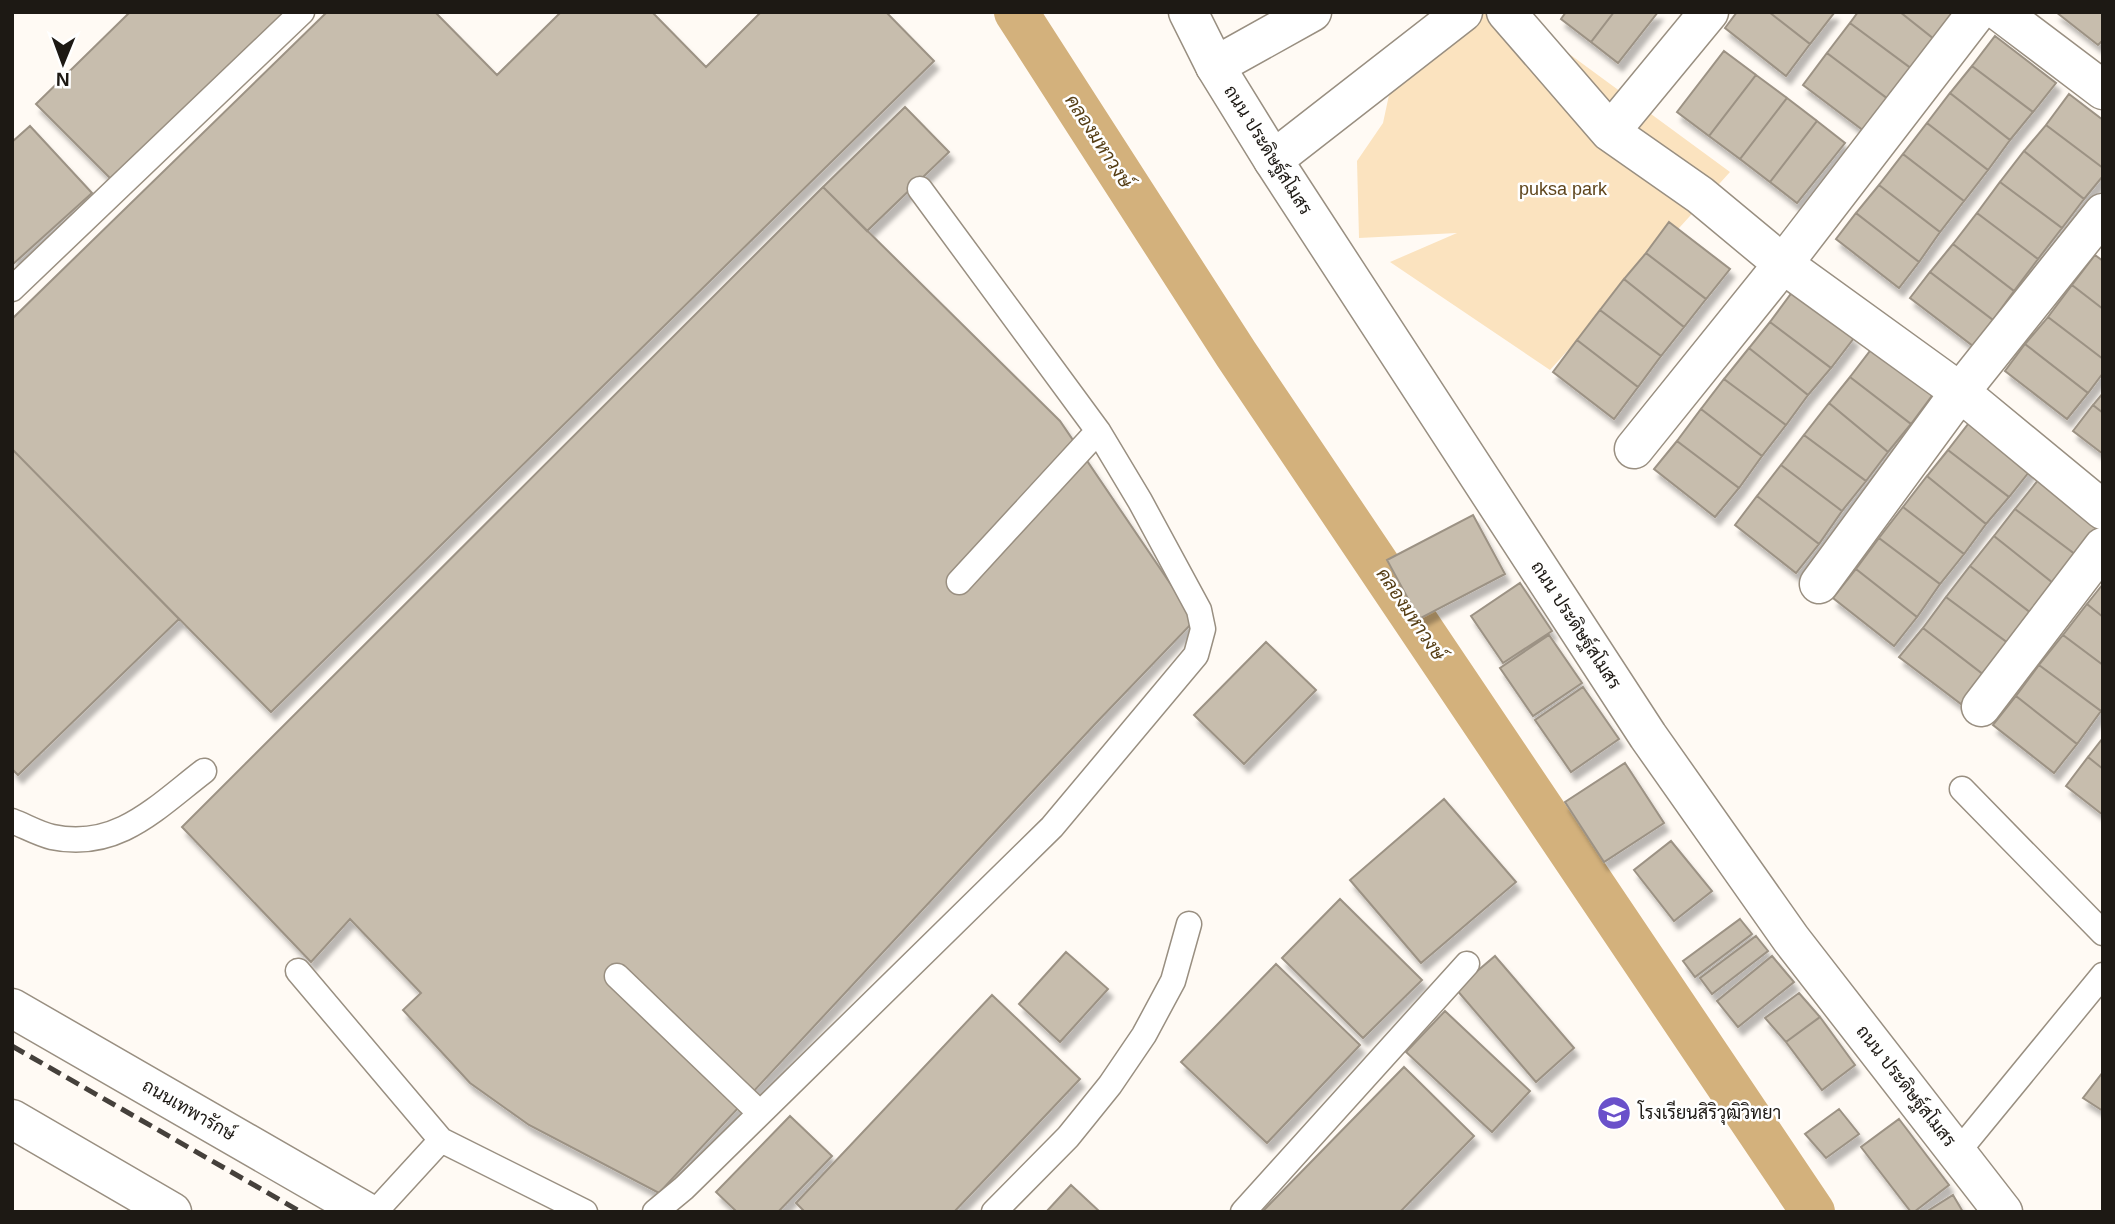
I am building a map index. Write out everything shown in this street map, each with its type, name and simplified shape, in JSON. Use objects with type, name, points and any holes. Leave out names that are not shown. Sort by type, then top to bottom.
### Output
[{"type":"street","name":"ถนน ประดิษฐ์สโมสร","points":[[1188,12],[1215,66],[1273,160],[1648,736],[1791,939],[2003,1212]]},
{"type":"street","points":[[1215,66],[1312,12]]},
{"type":"street","points":[[1273,160],[1462,12]]},
{"type":"street","points":[[1506,12],[1610,132],[1700,194],[1783,264],[1960,392],[2103,510]]},
{"type":"street","points":[[1610,132],[1709,12]]},
{"type":"street","points":[[1634,449],[1783,264],[1977,12]]},
{"type":"street","points":[[2000,12],[2103,90]]},
{"type":"street","points":[[1819,584],[1960,392],[2103,212]]},
{"type":"street","points":[[1981,707],[2103,547]]},
{"type":"street","name":"ถนนเทพารักษ์","points":[[12,1008],[366,1212]]},
{"type":"street","points":[[12,1119],[172,1212]]},
{"type":"lane","points":[[12,289],[302,12]]},
{"type":"lane","points":[[655,1212],[684,1188],[1052,827],[1196,655],[1203,629],[1199,610],[1140,501],[1098,431],[920,189]]},
{"type":"lane","points":[[959,582],[1098,431]]},
{"type":"lane","points":[[12,821],[52,837],[95,839],[132,827],[204,771]]},
{"type":"lane","points":[[1962,789],[2103,933]]},
{"type":"lane","points":[[994,1212],[1068,1137],[1110,1085],[1144,1035],[1172,981],[1189,924]]},
{"type":"lane","points":[[1243,1212],[1467,964]]},
{"type":"lane","points":[[298,971],[441,1140],[584,1212]]},
{"type":"lane","points":[[1957,1153],[2103,975]]},
{"type":"lane","points":[[617,976],[760,1113]]},
{"type":"lane","points":[[376,1212],[441,1140]]},
{"type":"green space","name":"puksa park","points":[[1475,12],[1512,12],[1730,172],[1550,370],[1390,262],[1457,233],[1359,238],[1357,161],[1383,123],[1392,81]]},
{"type":"building","points":[[130,12],[294,12],[117,185],[36,104]]},
{"type":"building","points":[[327,12],[435,12],[497,75],[561,12],[652,12],[706,67],[761,12],[886,12],[934,61],[271,712],[12,449],[12,319]]},
{"type":"building","points":[[1566,12],[1614,12],[1591,42],[1561,19]]},
{"type":"building","points":[[1614,12],[1658,12],[1618,63],[1591,42]]},
{"type":"building","points":[[1737,12],[1769,12],[1810,44],[1786,76],[1725,28]]},
{"type":"building","points":[[1769,12],[1832,12],[1834,13],[1810,44]]},
{"type":"building","points":[[1858,12],[1900,12],[1934,39],[1912,69],[1850,23]]},
{"type":"building","points":[[1900,12],[1955,12],[1934,39]]},
{"type":"building","points":[[2056,12],[2103,12],[2103,40],[2098,45]]},
{"type":"building","points":[[1850,23],[1912,69],[1888,99],[1827,53]]},
{"type":"building","points":[[1995,36],[2056,83],[2033,112],[1972,66]]},
{"type":"building","points":[[1724,51],[1756,75],[1709,136],[1677,112]]},
{"type":"building","points":[[1827,53],[1888,99],[1864,131],[1803,85]]},
{"type":"building","points":[[1972,66],[2033,112],[2010,140],[1950,93]]},
{"type":"building","points":[[1756,75],[1787,98],[1740,159],[1709,136]]},
{"type":"building","points":[[1950,93],[2010,140],[1988,170],[1927,123]]},
{"type":"building","points":[[2069,94],[2103,120],[2103,168],[2046,125]]},
{"type":"building","points":[[1787,98],[1817,121],[1770,182],[1740,159]]},
{"type":"building","points":[[905,107],[949,152],[867,231],[823,187]]},
{"type":"building","points":[[1817,121],[1845,143],[1797,203],[1770,182]]},
{"type":"building","points":[[1927,123],[1988,170],[1964,201],[1903,154]]},
{"type":"building","points":[[2046,125],[2103,168],[2103,176],[2084,199],[2024,151]]},
{"type":"building","points":[[30,126],[92,193],[12,265],[12,142]]},
{"type":"building","points":[[2024,151],[2084,199],[2062,228],[2000,182]]},
{"type":"building","points":[[1903,154],[1964,201],[1940,232],[1879,185]]},
{"type":"building","points":[[2000,182],[2062,228],[2038,259],[1977,213]]},
{"type":"building","points":[[1879,185],[1940,232],[1919,262],[1856,213]]},
{"type":"building","points":[[823,187],[1060,421],[1195,620],[659,1193],[529,1125],[470,1083],[403,1010],[421,993],[350,919],[311,962],[182,827]]},
{"type":"building","points":[[1856,213],[1919,262],[1899,288],[1836,239]]},
{"type":"building","points":[[1977,213],[2038,259],[2014,291],[1953,244]]},
{"type":"building","points":[[1669,222],[1730,269],[1706,299],[1646,253]]},
{"type":"building","points":[[1953,244],[2014,291],[1993,320],[1930,272]]},
{"type":"building","points":[[1646,253],[1706,299],[1684,327],[1624,279]]},
{"type":"building","points":[[2095,255],[2103,261],[2103,309],[2072,285]]},
{"type":"building","points":[[1930,272],[1993,320],[1973,346],[1910,298]]},
{"type":"building","points":[[1624,279],[1684,327],[1661,356],[1600,310]]},
{"type":"building","points":[[2072,285],[2103,309],[2103,359],[2048,317]]},
{"type":"building","points":[[1793,291],[1854,338],[1831,368],[1770,322]]},
{"type":"building","points":[[1600,310],[1661,356],[1638,387],[1577,340]]},
{"type":"building","points":[[2048,317],[2103,359],[2103,373],[2088,393],[2025,344]]},
{"type":"building","points":[[1770,322],[1831,368],[1808,395],[1749,348]]},
{"type":"building","points":[[1577,340],[1638,387],[1614,419],[1553,372]]},
{"type":"building","points":[[2025,344],[2088,393],[2067,419],[2005,371]]},
{"type":"building","points":[[1873,347],[1934,393],[1911,424],[1850,377]]},
{"type":"building","points":[[1749,348],[1808,395],[1786,425],[1724,379]]},
{"type":"building","points":[[1850,377],[1911,424],[1888,452],[1829,403]]},
{"type":"building","points":[[1724,379],[1786,425],[1762,456],[1701,409]]},
{"type":"building","points":[[2103,393],[2103,413],[2093,405]]},
{"type":"building","points":[[1829,403],[1888,452],[1866,481],[1804,435]]},
{"type":"building","points":[[2093,405],[2103,413],[2103,454],[2073,431]]},
{"type":"building","points":[[1701,409],[1762,456],[1739,488],[1677,441]]},
{"type":"building","points":[[1972,419],[2033,467],[2009,497],[1948,450]]},
{"type":"building","points":[[1804,435],[1866,481],[1842,511],[1781,465]]},
{"type":"building","points":[[1677,441],[1739,488],[1715,517],[1654,469]]},
{"type":"building","points":[[12,449],[179,619],[18,775],[12,769]]},
{"type":"building","points":[[1948,450],[2009,497],[1986,524],[1927,476]]},
{"type":"building","points":[[1781,465],[1842,511],[1819,544],[1757,496]]},
{"type":"building","points":[[1927,476],[1986,524],[1964,554],[1903,507]]},
{"type":"building","points":[[2039,479],[2100,526],[2076,555],[2015,509]]},
{"type":"building","points":[[1757,496],[1819,544],[1796,573],[1735,525]]},
{"type":"building","points":[[1903,507],[1964,554],[1940,584],[1879,538]]},
{"type":"building","points":[[2015,509],[2076,555],[2053,583],[1994,536]]},
{"type":"building","points":[[1473,515],[1505,574],[1419,619],[1387,560]]},
{"type":"building","points":[[1994,536],[2053,583],[2031,613],[1970,566]]},
{"type":"building","points":[[1879,538],[1940,584],[1917,617],[1856,569]]},
{"type":"building","points":[[1970,566],[2031,613],[2008,643],[1946,597]]},
{"type":"building","points":[[1856,569],[1917,617],[1894,646],[1833,598]]},
{"type":"building","points":[[1520,583],[1552,631],[1503,663],[1471,616]]},
{"type":"building","points":[[2103,584],[2103,617],[2087,604]]},
{"type":"building","points":[[1946,597],[2008,643],[1984,675],[1923,628]]},
{"type":"building","points":[[2087,604],[2103,617],[2103,665],[2063,635]]},
{"type":"building","points":[[1923,628],[1984,675],[1961,704],[1899,657]]},
{"type":"building","points":[[1549,635],[1582,683],[1533,716],[1500,668]]},
{"type":"building","points":[[2063,635],[2103,665],[2101,711],[2039,665]]},
{"type":"building","points":[[1266,642],[1316,690],[1244,764],[1194,715]]},
{"type":"building","points":[[2039,665],[2101,711],[2077,744],[2016,696]]},
{"type":"building","points":[[1583,687],[1619,739],[1571,772],[1535,720]]},
{"type":"building","points":[[2016,696],[2077,744],[2054,773],[1993,725]]},
{"type":"building","points":[[2103,738],[2103,769],[2088,757]]},
{"type":"building","points":[[2088,757],[2103,769],[2103,815],[2066,786]]},
{"type":"building","points":[[1625,763],[1664,823],[1604,862],[1565,802]]},
{"type":"building","points":[[1444,799],[1516,882],[1421,963],[1350,880]]},
{"type":"building","points":[[1671,841],[1712,891],[1674,921],[1634,870]]},
{"type":"building","points":[[1340,899],[1422,980],[1363,1038],[1282,958]]},
{"type":"building","points":[[1740,919],[1752,934],[1695,977],[1683,961]]},
{"type":"building","points":[[1756,936],[1768,951],[1712,994],[1700,978]]},
{"type":"building","points":[[1066,952],[1108,989],[1060,1042],[1019,1004]]},
{"type":"building","points":[[1495,956],[1574,1048],[1536,1082],[1456,989]]},
{"type":"building","points":[[1772,956],[1794,982],[1738,1027],[1717,1001]]},
{"type":"building","points":[[1276,964],[1360,1045],[1267,1143],[1181,1062]]},
{"type":"building","points":[[1799,993],[1820,1017],[1786,1042],[1765,1018]]},
{"type":"building","points":[[992,995],[1080,1079],[954,1212],[805,1212],[796,1203]]},
{"type":"building","points":[[1445,1011],[1530,1091],[1492,1132],[1406,1052]]},
{"type":"building","points":[[1820,1017],[1855,1065],[1822,1090],[1786,1042]]},
{"type":"building","points":[[1404,1067],[1474,1136],[1400,1212],[1262,1212]]},
{"type":"building","points":[[2103,1072],[2103,1111],[2083,1098]]},
{"type":"building","points":[[1839,1109],[1859,1134],[1826,1158],[1805,1134]]},
{"type":"building","points":[[790,1116],[832,1156],[778,1212],[737,1212],[716,1192]]},
{"type":"building","points":[[1899,1119],[1949,1185],[1914,1212],[1911,1212],[1861,1147]]},
{"type":"building","points":[[1071,1185],[1100,1212],[1046,1212]]},
{"type":"building","points":[[1953,1195],[1963,1212],[1926,1212]]},
{"type":"waterway","name":"คลองมหาวงษ์","points":[[1016,12],[1236,354],[1813,1212]]},
{"type":"railway","points":[[12,1046],[301,1212]]},
{"type":"place","name":"โรงเรียนสิริวุฒิวิทยา","points":[[1614,1113]]}]
